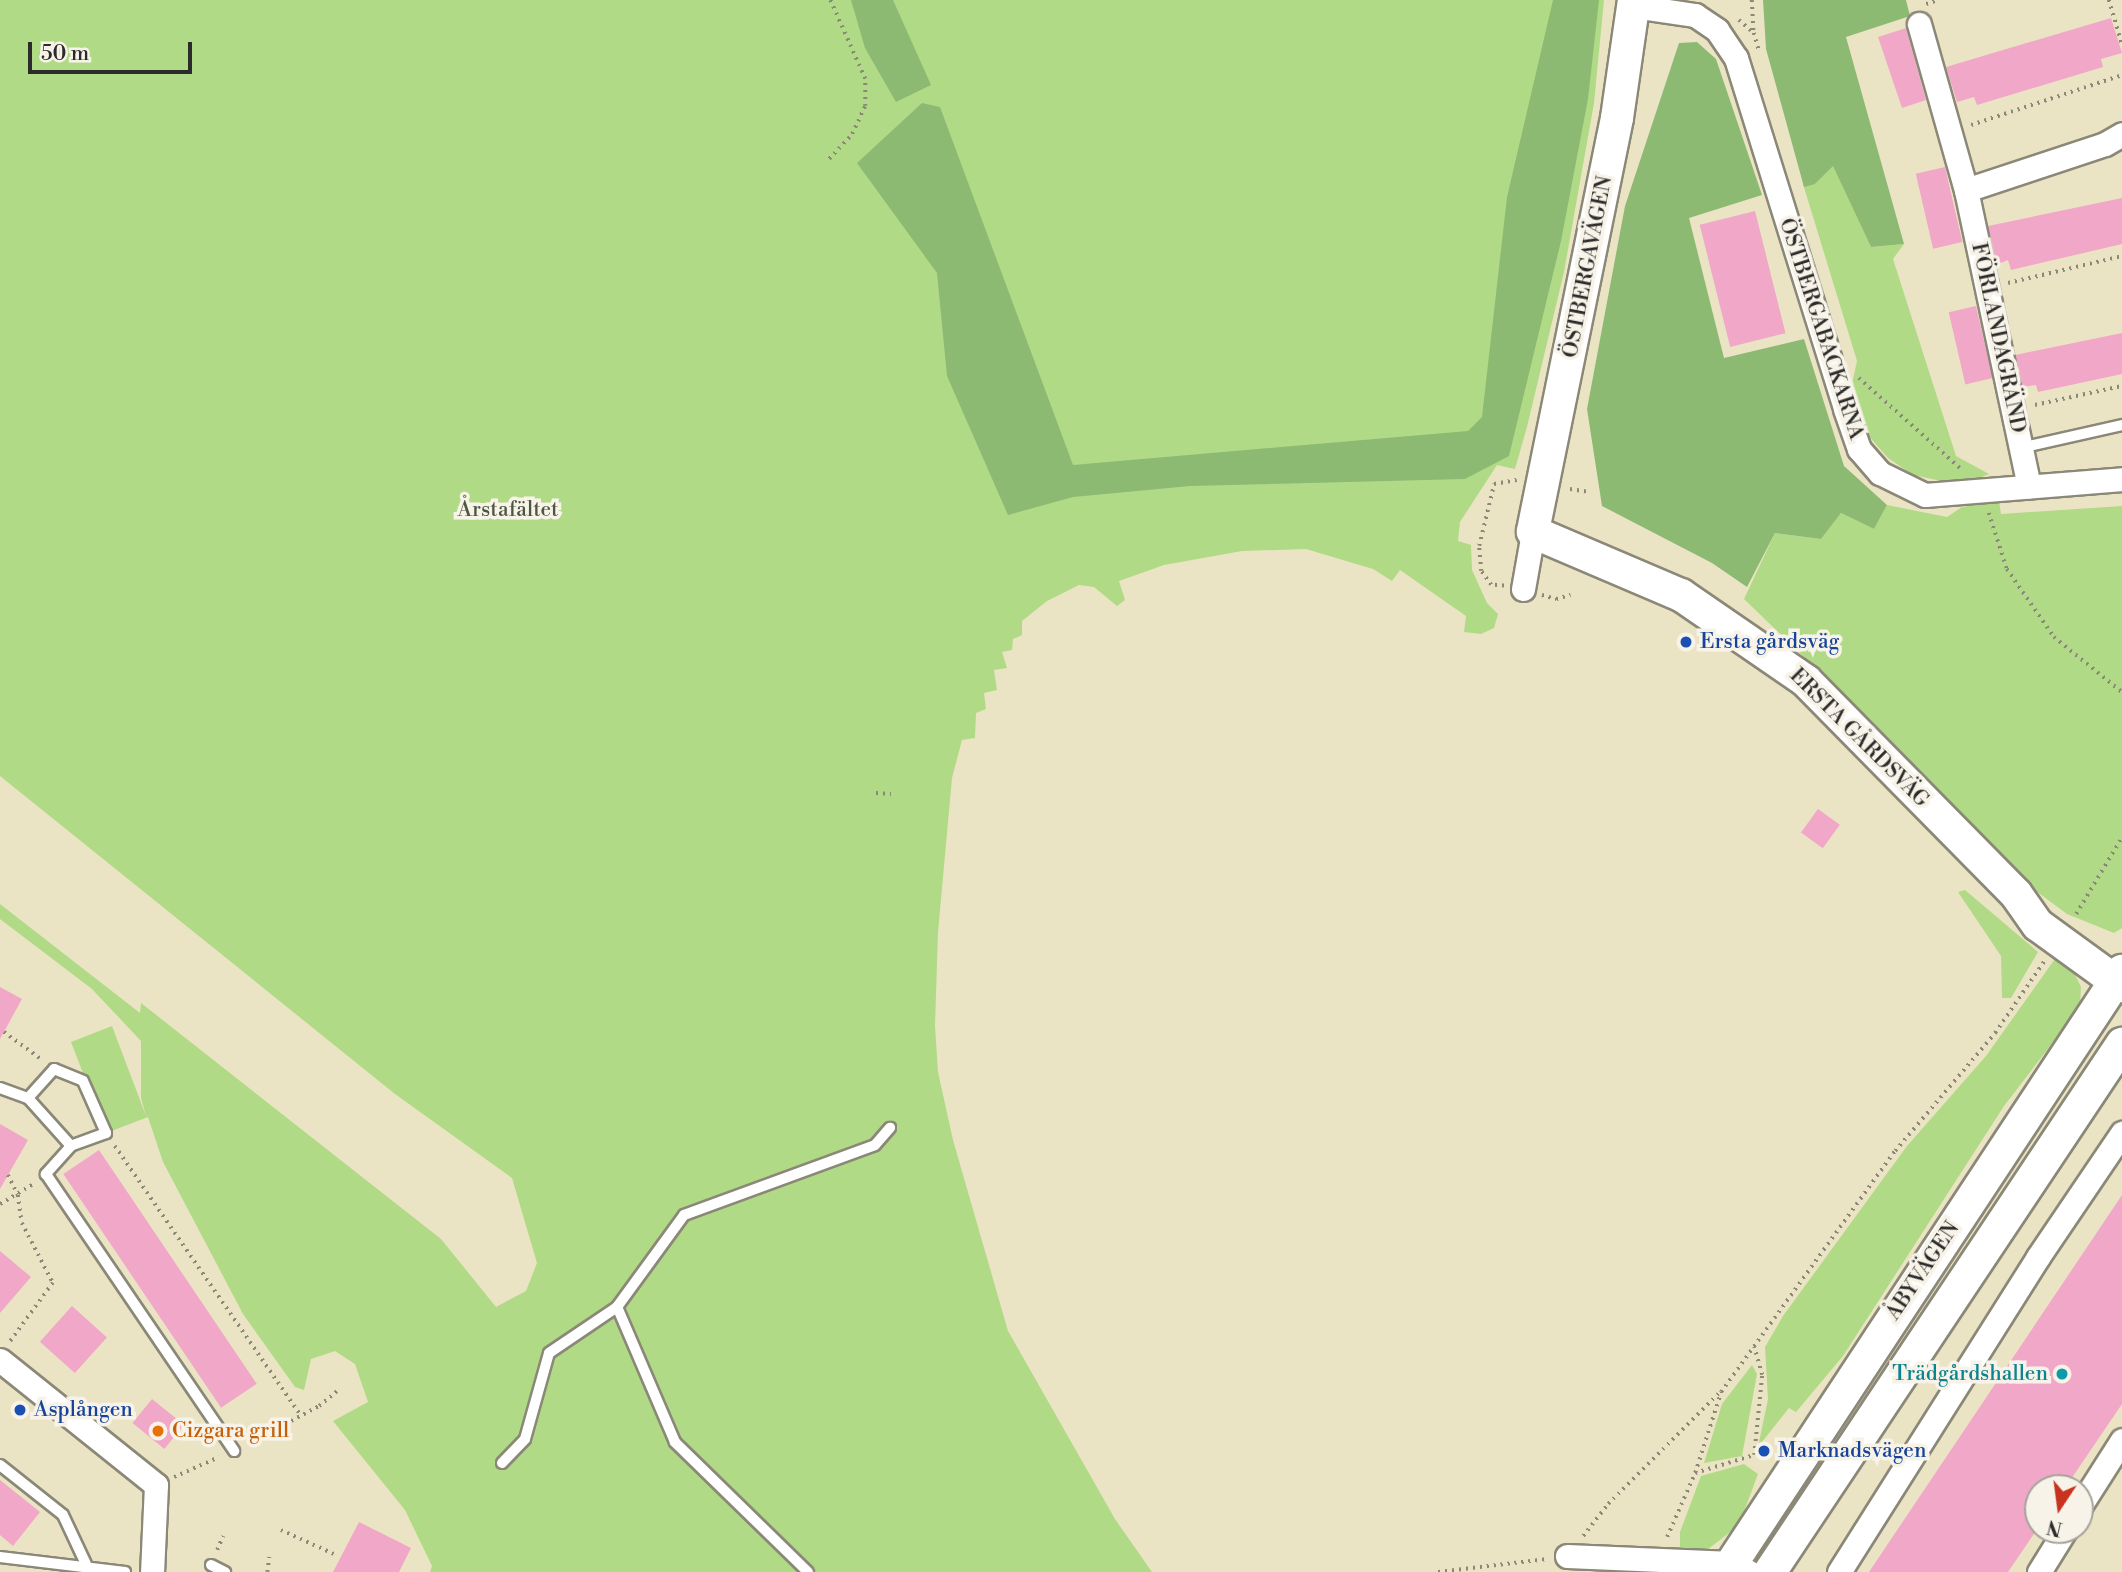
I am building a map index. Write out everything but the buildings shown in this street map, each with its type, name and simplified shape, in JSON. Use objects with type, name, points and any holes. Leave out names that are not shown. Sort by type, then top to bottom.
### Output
[{"type":"street","name":"ÖSTBERGABACKARNA","points":[[1634,3],[1695,15],[1717,30],[1736,58],[1859,449],[1880,473],[1916,492],[1982,491],[2122,479]]},
{"type":"street","name":"ÖSTBERGAVÄGEN","points":[[1533,532],[1617,118],[1634,3]]},
{"type":"street","name":"FÖRLANDAGRÄND","points":[[1919,23],[1966,190],[2029,486]]},
{"type":"street","points":[[1966,190],[2122,134]]},
{"type":"street","points":[[1523,589],[1533,532]]},
{"type":"street","name":"ERSTA GÅRDSVÄG","points":[[1533,532],[1681,595],[1806,681],[2016,894],[2120,975]]},
{"type":"street","name":"ÅBYVÄGEN","points":[[1736,1569],[2120,975]]},
{"type":"street","name":"ÅBYVÄGEN","points":[[1770,1572],[2122,1044]]},
{"type":"street","points":[[1839,1572],[2038,1257],[2122,1133]]},
{"type":"street","points":[[4,1352],[156,1485],[152,1572]]},
{"type":"street","points":[[2094,1484],[2122,1440]]},
{"type":"street","points":[[2039,1572],[2056,1544]]},
{"type":"street","points":[[1567,1556],[1736,1569]]},
{"type":"street","points":[[1567,1556],[1597,1572]]},
{"type":"lane","points":[[2020,448],[2122,425]]},
{"type":"lane","points":[[28,1098],[54,1069],[83,1081],[106,1133],[71,1146],[46,1174],[234,1451]]},
{"type":"lane","points":[[0,1088],[28,1098],[71,1146]]},
{"type":"lane","points":[[502,1463],[525,1439],[549,1353],[617,1307],[684,1215],[875,1145],[890,1128]]},
{"type":"lane","points":[[617,1307],[675,1442],[808,1572]]},
{"type":"lane","points":[[0,1465],[63,1516],[86,1564]]},
{"type":"lane","points":[[0,1557],[86,1564],[125,1572]]},
{"type":"lane","points":[[211,1565],[225,1572]]},
{"type":"path","points":[[829,159],[852,134],[864,106],[865,92],[865,79],[830,0]]},
{"type":"path","points":[[1752,0],[1754,33],[1761,59]]},
{"type":"path","points":[[2109,0],[2122,44]]},
{"type":"path","points":[[1735,16],[1754,33]]},
{"type":"path","points":[[1949,132],[2122,75]]},
{"type":"path","points":[[1988,287],[2122,256]]},
{"type":"path","points":[[1855,374],[1956,467],[1985,476],[1982,491],[2007,569],[2054,637],[2122,692]]},
{"type":"path","points":[[2012,411],[2122,386]]},
{"type":"path","points":[[1494,484],[1479,546],[1481,571],[1491,584],[1523,589]]},
{"type":"path","points":[[876,793],[891,794]]},
{"type":"path","points":[[2076,914],[2122,837]]},
{"type":"path","points":[[1438,1572],[1567,1556],[1608,1504],[1721,1392],[1895,1151],[1995,1034],[2048,955]]},
{"type":"path","points":[[4,1032],[54,1069]]},
{"type":"path","points":[[106,1133],[301,1416]]},
{"type":"path","points":[[0,1204],[18,1195],[46,1174]]},
{"type":"path","points":[[4,1352],[52,1283],[22,1223],[18,1195],[8,1175]]},
{"type":"path","points":[[1695,1473],[1754,1455],[1762,1375],[1754,1347]]},
{"type":"path","points":[[1664,1543],[1695,1473],[1721,1392]]},
{"type":"path","points":[[281,1530],[334,1554]]},
{"type":"path","points":[[267,1572],[269,1557]]},
{"type":"green space","name":"Årstafältet","points":[[0,0],[1604,0],[1594,103],[1564,272],[1527,427],[1515,469],[1497,465],[1460,522],[1458,541],[1471,545],[1472,570],[1487,603],[1498,614],[1494,628],[1481,634],[1464,632],[1466,616],[1400,570],[1392,581],[1373,569],[1306,549],[1242,551],[1164,565],[1119,581],[1125,600],[1117,606],[1094,587],[1079,585],[1047,601],[1022,621],[1022,635],[1013,639],[1012,650],[1002,652],[1007,668],[994,670],[997,690],[984,693],[986,709],[976,713],[975,738],[962,740],[952,778],[938,932],[935,1026],[938,1072],[953,1140],[1008,1331],[1115,1519],[1152,1572],[430,1572],[432,1566],[405,1510],[333,1421],[368,1402],[355,1364],[335,1351],[311,1359],[304,1390],[295,1387],[243,1314],[163,1162],[148,1117],[106,1133],[71,1042],[112,1026],[146,1116],[141,1098],[141,1041],[92,989],[0,919],[0,904],[140,1013],[141,1003],[441,1239],[496,1307],[526,1291],[537,1263],[512,1178],[395,1094],[0,776]]},
{"type":"green space","points":[[851,0],[893,0],[931,85],[896,102],[865,48]]},
{"type":"green space","points":[[1553,0],[1599,0],[1588,99],[1561,241],[1509,456],[1465,479],[1190,486],[1073,497],[1008,515],[947,376],[937,273],[857,163],[922,103],[940,107],[1073,465],[1468,431],[1482,417],[1507,197]]},
{"type":"green space","points":[[1763,0],[1906,0],[1910,16],[1846,37],[1904,244],[1871,247],[1833,166],[1815,184],[1804,187],[1766,49]]},
{"type":"green space","points":[[1697,42],[1716,59],[1762,195],[1689,218],[1724,358],[1804,339],[1844,466],[1887,505],[1874,529],[1841,513],[1821,539],[1775,533],[1747,587],[1712,563],[1602,506],[1587,409],[1625,206],[1679,43]]},
{"type":"green space","points":[[1833,165],[1871,247],[1904,244],[1893,259],[1956,456],[1989,474],[1961,485],[1913,475],[1888,458],[1867,434],[1851,389],[1857,361],[1803,184],[1815,184]]},
{"type":"green space","points":[[1999,501],[2001,514],[2122,506],[2122,928],[2114,933],[2067,914],[2004,867],[1886,736],[1744,599],[1775,533],[1821,539],[1841,513],[1874,529],[1887,505],[1947,517],[1962,507]]},
{"type":"green space","points":[[1965,890],[2038,952],[2011,998],[2002,998],[2001,956],[1958,892]]},
{"type":"green space","points":[[2057,956],[2072,968],[2081,987],[2080,1007],[2004,1106],[1843,1356],[1796,1412],[1789,1408],[1758,1447],[1768,1399],[1765,1347],[1783,1316],[1907,1146],[1986,1056]]},
{"type":"green space","points":[[1752,1365],[1757,1374],[1742,1456],[1704,1463],[1722,1404]]},
{"type":"green space","points":[[1744,1464],[1758,1474],[1739,1525],[1707,1550],[1680,1547],[1680,1532],[1701,1476]]},
{"type":"place","name":"Ersta gårdsväg","points":[[1686,642]]},
{"type":"place","name":"Trädgårdshallen","points":[[2062,1374]]},
{"type":"place","name":"Asplången","points":[[20,1410]]},
{"type":"place","name":"Cizgara grill","points":[[158,1431]]},
{"type":"place","name":"Marknadsvägen","points":[[1764,1451]]}]
